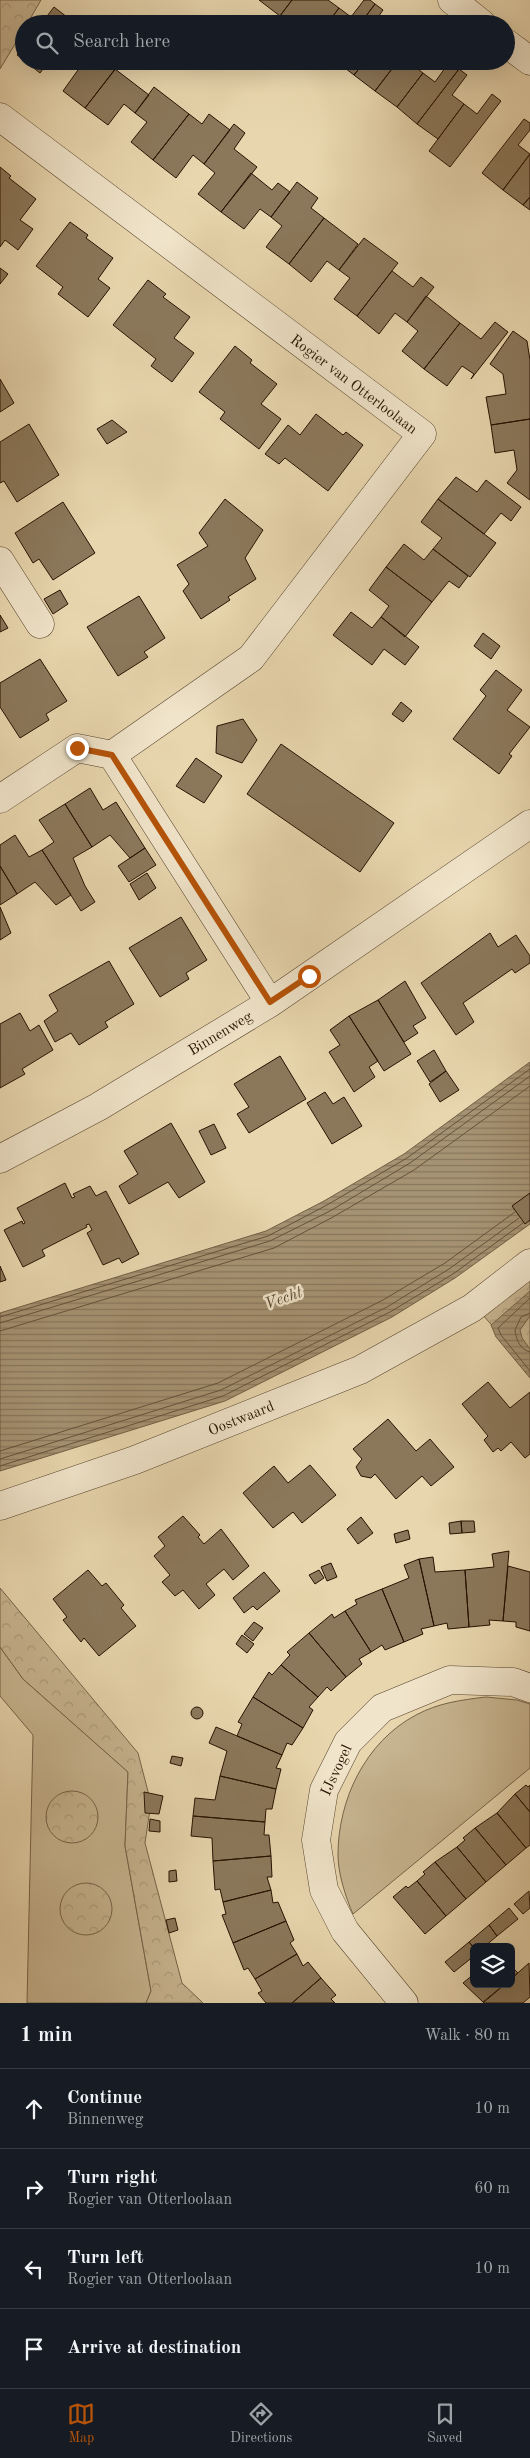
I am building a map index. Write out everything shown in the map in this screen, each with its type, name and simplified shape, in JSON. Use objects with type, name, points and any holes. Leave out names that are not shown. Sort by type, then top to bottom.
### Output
[{"type":"street","points":[[455,1],[471,15]]},
{"type":"street","points":[[515,50],[530,61]]},
{"type":"street","name":"Rogier van Otterloolaan","points":[[0,117],[422,434],[251,658],[112,755]]},
{"type":"street","points":[[0,562],[40,624]]},
{"type":"street","points":[[0,798],[77,748],[112,755],[270,1002]]},
{"type":"street","name":"Binnenweg","points":[[0,1158],[98,1107],[270,1002],[530,824]]},
{"type":"street","name":"Oostwaard","points":[[0,1506],[135,1460],[360,1370],[472,1308],[530,1263]]},
{"type":"street","name":"IJsvogel","points":[[404,2003],[345,1931],[324,1890],[316,1840],[324,1790],[348,1742],[382,1708],[450,1680],[513,1682],[530,1688]]},
{"type":"green space","points":[[0,0],[41,0],[32,15],[15,15],[15,44],[0,69]]},
{"type":"green space","points":[[530,1277],[530,1369],[482,1314]]},
{"type":"green space","points":[[0,1588],[138,1753],[151,1803],[145,1843],[182,1983],[203,2003],[146,2003],[151,1991],[125,1846],[128,1772],[23,1679],[0,1647]]},
{"type":"green space","points":[[0,1647],[23,1679],[128,1772],[125,1846],[151,1991],[146,2003],[27,2003],[33,1735],[0,1696]]},
{"type":"green space","points":[[486,1697],[517,1700],[530,1704],[530,1768],[353,1914],[343,1886],[338,1855],[339,1834],[343,1814],[358,1774],[382,1741],[416,1715],[441,1705]]},
{"type":"green space","points":[[72,1791],[82,1793],[90,1799],[96,1807],[98,1817],[96,1827],[90,1835],[82,1841],[72,1843],[62,1841],[54,1835],[48,1827],[46,1817],[48,1807],[54,1799],[62,1793]]},
{"type":"green space","points":[[86,1883],[96,1885],[104,1891],[110,1899],[112,1909],[110,1919],[104,1927],[96,1933],[86,1935],[76,1933],[68,1927],[62,1919],[60,1909],[62,1899],[68,1891],[76,1885]]},
{"type":"water","name":"Vecht","points":[[530,1062],[530,1224],[455,1278],[392,1317],[225,1401],[0,1471],[0,1313],[266,1231],[324,1201],[404,1154]]},
{"type":"water","points":[[530,1291],[530,1316],[520,1330],[522,1338],[530,1349],[530,1378],[496,1337],[491,1325]]},
{"type":"building","points":[[259,0],[292,0],[281,15]]},
{"type":"building","points":[[292,0],[328,0],[339,8],[334,15],[281,15]]},
{"type":"building","points":[[364,0],[370,0],[375,4],[367,15],[353,15]]},
{"type":"building","points":[[375,4],[383,10],[379,15],[367,15]]},
{"type":"building","points":[[54,7],[64,15],[48,15]]},
{"type":"building","points":[[339,8],[348,15],[334,15]]},
{"type":"building","points":[[78,70],[115,70],[85,108],[63,91]]},
{"type":"building","points":[[114,70],[149,95],[135,113],[124,104],[108,125],[85,108]]},
{"type":"building","points":[[348,70],[358,70],[354,75]]},
{"type":"building","points":[[358,70],[391,70],[375,91],[354,75]]},
{"type":"building","points":[[391,70],[419,70],[423,73],[397,107],[375,91]]},
{"type":"building","points":[[444,70],[458,70],[417,124],[397,107],[423,73],[435,82]]},
{"type":"building","points":[[458,70],[467,75],[452,95],[464,104],[438,139],[417,124]]},
{"type":"building","points":[[154,87],[189,114],[153,160],[131,142],[147,122],[135,113]]},
{"type":"building","points":[[492,94],[501,101],[450,167],[429,151],[464,104],[477,114]]},
{"type":"building","points":[[189,114],[202,124],[209,114],[230,130],[204,164],[193,155],[176,178],[153,160]]},
{"type":"building","points":[[524,119],[530,123],[530,130],[518,145],[530,154],[503,190],[482,173]]},
{"type":"building","points":[[234,124],[245,133],[234,149],[257,167],[221,212],[198,194],[215,173],[204,164]]},
{"type":"building","points":[[530,154],[530,197],[523,205],[503,190]]},
{"type":"building","points":[[0,167],[11,176],[9,178],[36,199],[20,220],[33,229],[18,250],[5,240],[0,247]]},
{"type":"building","points":[[251,173],[272,190],[278,183],[290,192],[271,217],[260,209],[244,229],[221,212]]},
{"type":"building","points":[[297,182],[318,198],[311,208],[324,218],[289,264],[266,247],[282,226],[271,217]]},
{"type":"building","points":[[530,197],[530,210],[523,205]]},
{"type":"building","points":[[324,218],[358,244],[339,270],[327,261],[311,282],[289,264]]},
{"type":"building","points":[[70,222],[88,235],[86,238],[113,258],[98,279],[110,288],[88,317],[58,294],[63,287],[36,266]]},
{"type":"building","points":[[364,238],[398,263],[357,316],[334,299],[350,278],[339,270]]},
{"type":"building","points":[[0,268],[8,274],[0,284]]},
{"type":"building","points":[[392,271],[413,287],[421,277],[434,287],[407,322],[395,313],[379,334],[357,316]]},
{"type":"building","points":[[148,280],[166,294],[163,297],[190,317],[174,338],[194,353],[172,382],[151,366],[156,359],[113,325]]},
{"type":"building","points":[[426,296],[460,323],[424,369],[402,351],[418,331],[407,322]]},
{"type":"building","points":[[495,322],[508,332],[471,379],[474,374],[462,366],[447,386],[424,369],[460,323],[481,339]]},
{"type":"building","points":[[513,331],[527,341],[530,360],[530,419],[491,425],[486,397],[506,394],[503,374],[490,364]]},
{"type":"building","points":[[235,346],[252,360],[250,363],[277,384],[261,404],[281,419],[259,449],[220,419],[225,412],[199,392]]},
{"type":"building","points":[[0,379],[14,403],[0,412]]},
{"type":"building","points":[[316,414],[343,435],[346,432],[363,445],[328,491],[285,458],[279,464],[265,454],[288,425],[300,435]]},
{"type":"building","points":[[530,419],[530,500],[507,483],[517,470],[514,450],[495,453],[491,425]]},
{"type":"building","points":[[112,420],[127,432],[107,444],[97,429]]},
{"type":"building","points":[[29,424],[59,475],[17,502],[4,481],[0,483],[0,442]]},
{"type":"building","points":[[456,477],[477,492],[486,480],[521,507],[511,521],[501,513],[484,534],[438,499]]},
{"type":"building","points":[[225,499],[263,530],[245,558],[256,579],[228,597],[230,600],[201,619],[183,591],[189,584],[177,565],[208,546],[199,533]]},
{"type":"building","points":[[438,499],[496,543],[470,577],[433,549],[442,538],[421,522]]},
{"type":"building","points":[[63,502],[95,553],[53,580],[39,559],[33,563],[15,533]]},
{"type":"building","points":[[404,544],[424,560],[433,549],[468,576],[459,588],[449,581],[432,602],[386,567]]},
{"type":"building","points":[[386,567],[432,602],[405,637],[381,617],[389,606],[369,590]]},
{"type":"building","points":[[60,590],[68,604],[53,614],[44,599]]},
{"type":"building","points":[[139,596],[165,638],[144,652],[148,657],[118,676],[87,627]]},
{"type":"building","points":[[351,612],[372,628],[381,617],[419,647],[405,665],[384,649],[372,665],[333,635]]},
{"type":"building","points":[[0,615],[8,628],[0,632]]},
{"type":"building","points":[[483,633],[500,646],[491,659],[474,646]]},
{"type":"building","points":[[40,659],[67,701],[46,714],[49,720],[20,738],[0,707],[0,683]]},
{"type":"building","points":[[496,670],[522,690],[507,710],[530,727],[509,754],[512,756],[499,774],[453,739],[486,696],[480,690]]},
{"type":"building","points":[[401,702],[412,711],[403,722],[392,714]]},
{"type":"building","points":[[243,719],[257,740],[242,763],[216,753],[217,726]]},
{"type":"building","points":[[281,744],[394,823],[360,872],[247,794]]},
{"type":"building","points":[[196,758],[222,776],[204,803],[176,786]]},
{"type":"building","points":[[90,788],[103,810],[116,802],[145,848],[130,858],[110,835],[92,847],[65,804]]},
{"type":"building","points":[[65,804],[92,847],[73,858],[85,886],[95,902],[81,911],[42,850],[54,842],[39,820]]},
{"type":"building","points":[[15,835],[29,857],[42,850],[71,895],[56,905],[35,882],[17,894],[0,866],[0,845]]},
{"type":"building","points":[[145,848],[156,865],[129,882],[118,866]]},
{"type":"building","points":[[0,866],[17,894],[0,905]]},
{"type":"building","points":[[147,873],[156,888],[139,900],[130,884]]},
{"type":"building","points":[[0,907],[11,933],[0,940]]},
{"type":"building","points":[[181,917],[207,960],[186,973],[189,979],[160,997],[129,948]]},
{"type":"building","points":[[490,933],[498,947],[516,935],[530,956],[530,963],[515,973],[512,969],[463,1003],[474,1022],[456,1035],[421,983]]},
{"type":"building","points":[[109,961],[134,1004],[105,1022],[108,1027],[79,1045],[71,1033],[55,1042],[44,1021],[58,1011],[49,995]]},
{"type":"building","points":[[405,981],[426,1018],[413,1026],[418,1033],[404,1042],[378,1000]]},
{"type":"building","points":[[378,1000],[411,1054],[384,1071],[349,1016]]},
{"type":"building","points":[[20,1013],[30,1031],[39,1025],[53,1050],[22,1069],[25,1074],[0,1088],[0,1024]]},
{"type":"building","points":[[349,1016],[378,1061],[369,1067],[375,1077],[354,1092],[329,1052],[340,1045],[330,1030]]},
{"type":"building","points":[[434,1050],[446,1071],[430,1082],[417,1061]]},
{"type":"building","points":[[280,1056],[306,1099],[249,1133],[237,1114],[249,1107],[234,1084]]},
{"type":"building","points":[[446,1071],[459,1090],[440,1102],[429,1084]]},
{"type":"building","points":[[325,1092],[333,1104],[344,1097],[362,1126],[332,1144],[307,1103]]},
{"type":"building","points":[[171,1123],[205,1182],[179,1198],[168,1182],[129,1204],[119,1186],[138,1174],[124,1151]]},
{"type":"building","points":[[214,1124],[226,1148],[211,1155],[199,1131]]},
{"type":"building","points":[[65,1183],[72,1198],[75,1197],[73,1194],[90,1186],[96,1196],[106,1191],[139,1254],[122,1263],[119,1258],[103,1265],[87,1233],[92,1230],[89,1224],[86,1225],[87,1227],[42,1250],[45,1256],[23,1267],[4,1230],[22,1221],[23,1224],[25,1223],[17,1208]]},
{"type":"building","points":[[530,1193],[530,1220],[525,1224],[512,1206]]},
{"type":"building","points":[[0,1266],[6,1280],[0,1282]]},
{"type":"building","points":[[488,1382],[510,1408],[530,1392],[530,1454],[525,1458],[511,1442],[501,1451],[498,1448],[493,1452],[484,1440],[488,1436],[462,1404]]},
{"type":"building","points":[[388,1419],[416,1451],[430,1439],[454,1467],[431,1486],[422,1476],[396,1499],[375,1474],[371,1478],[361,1476],[356,1467],[362,1459],[353,1449]]},
{"type":"building","points":[[310,1465],[336,1495],[302,1523],[293,1512],[273,1528],[243,1493],[274,1466],[288,1483]]},
{"type":"building","points":[[183,1516],[200,1535],[198,1537],[204,1544],[221,1529],[249,1566],[233,1580],[224,1569],[206,1584],[215,1595],[199,1609],[183,1590],[175,1596],[162,1582],[170,1575],[154,1556],[165,1546],[158,1537]]},
{"type":"building","points":[[361,1517],[373,1533],[358,1544],[347,1529]]},
{"type":"building","points":[[461,1521],[462,1533],[450,1534],[449,1523]]},
{"type":"building","points":[[461,1521],[474,1521],[475,1532],[462,1533]]},
{"type":"building","points":[[408,1530],[410,1539],[396,1543],[394,1534]]},
{"type":"building","points":[[509,1551],[503,1621],[489,1620],[490,1625],[469,1627],[465,1570],[494,1567],[492,1554]]},
{"type":"building","points":[[433,1557],[435,1572],[465,1570],[469,1627],[448,1629],[447,1623],[434,1626],[419,1559]]},
{"type":"building","points":[[419,1559],[434,1626],[421,1629],[423,1634],[404,1642],[382,1589],[409,1578],[404,1565]]},
{"type":"building","points":[[331,1563],[337,1577],[327,1581],[321,1567]]},
{"type":"building","points":[[508,1566],[530,1572],[530,1631],[516,1627],[516,1622],[503,1621]]},
{"type":"building","points":[[88,1570],[102,1586],[106,1583],[124,1605],[121,1608],[136,1626],[99,1656],[84,1638],[81,1642],[63,1620],[67,1617],[53,1599]]},
{"type":"building","points":[[319,1570],[324,1578],[315,1584],[309,1575]]},
{"type":"building","points":[[264,1572],[280,1591],[257,1610],[253,1606],[244,1613],[233,1598]]},
{"type":"building","points":[[382,1589],[404,1642],[385,1650],[382,1645],[371,1652],[345,1611],[357,1604],[355,1600]]},
{"type":"building","points":[[345,1611],[371,1652],[359,1659],[362,1664],[346,1677],[309,1633],[332,1614],[334,1618]]},
{"type":"building","points":[[254,1622],[263,1628],[253,1641],[244,1634]]},
{"type":"building","points":[[309,1633],[346,1677],[331,1691],[327,1687],[318,1697],[281,1665],[290,1655],[287,1652]]},
{"type":"building","points":[[242,1635],[254,1644],[247,1653],[236,1644]]},
{"type":"building","points":[[281,1665],[318,1697],[309,1707],[313,1710],[303,1728],[253,1697],[269,1672],[272,1675]]},
{"type":"building","points":[[253,1697],[303,1728],[292,1745],[287,1743],[282,1755],[237,1736],[242,1724],[238,1722]]},
{"type":"building","points":[[197,1707],[203,1713],[197,1719],[191,1713]]},
{"type":"building","points":[[216,1727],[282,1755],[276,1768],[281,1769],[276,1789],[220,1776],[227,1751],[209,1743]]},
{"type":"building","points":[[172,1756],[183,1758],[181,1766],[170,1763]]},
{"type":"building","points":[[220,1776],[276,1789],[272,1809],[266,1809],[265,1822],[193,1816],[195,1798],[215,1800]]},
{"type":"building","points":[[526,1785],[528,1787],[530,1785],[530,1812],[515,1794]]},
{"type":"building","points":[[144,1792],[163,1796],[159,1814],[145,1813]]},
{"type":"building","points":[[515,1794],[530,1812],[530,1845],[526,1848],[497,1813]]},
{"type":"building","points":[[497,1813],[526,1848],[506,1865],[475,1828]]},
{"type":"building","points":[[193,1816],[265,1822],[264,1835],[269,1835],[271,1856],[213,1861],[212,1838],[191,1836]]},
{"type":"building","points":[[150,1819],[160,1821],[160,1832],[149,1831]]},
{"type":"building","points":[[475,1828],[506,1865],[486,1882],[457,1847],[465,1840],[463,1838]]},
{"type":"building","points":[[457,1847],[486,1882],[466,1899],[435,1862]]},
{"type":"building","points":[[271,1856],[272,1877],[267,1877],[271,1890],[223,1902],[220,1889],[215,1890],[213,1861]]},
{"type":"building","points":[[435,1862],[466,1899],[446,1916],[417,1881],[425,1874],[423,1872]]},
{"type":"building","points":[[176,1870],[177,1881],[169,1882],[169,1871]]},
{"type":"building","points":[[417,1881],[446,1916],[425,1934],[393,1897],[406,1886],[408,1888]]},
{"type":"building","points":[[271,1890],[273,1903],[278,1902],[286,1921],[233,1943],[222,1915],[226,1914],[223,1902]]},
{"type":"building","points":[[529,1891],[530,1908],[523,1914],[514,1904]]},
{"type":"building","points":[[509,1908],[518,1919],[497,1936],[489,1925]]},
{"type":"building","points":[[175,1918],[178,1930],[169,1933],[166,1920]]},
{"type":"building","points":[[286,1921],[294,1940],[290,1943],[297,1954],[255,1979],[248,1968],[244,1970],[233,1943]]},
{"type":"building","points":[[489,1925],[497,1936],[489,1943],[469,1942]]},
{"type":"building","points":[[469,1942],[470,1943],[470,1959],[454,1972],[445,1962]]},
{"type":"building","points":[[297,1954],[303,1966],[308,1962],[321,1978],[292,2003],[266,2003],[258,1993],[262,1991],[255,1979]]},
{"type":"building","points":[[529,1963],[530,1997],[523,2003],[483,2003],[500,1988],[515,1988],[515,1975]]},
{"type":"building","points":[[470,1977],[470,1988],[500,1988],[483,2002],[463,1983]]},
{"type":"building","points":[[321,1978],[336,1995],[331,1999],[335,2003],[292,2003]]},
{"type":"route","points":[[77,748],[112,755],[270,1002],[309,976]]}]
